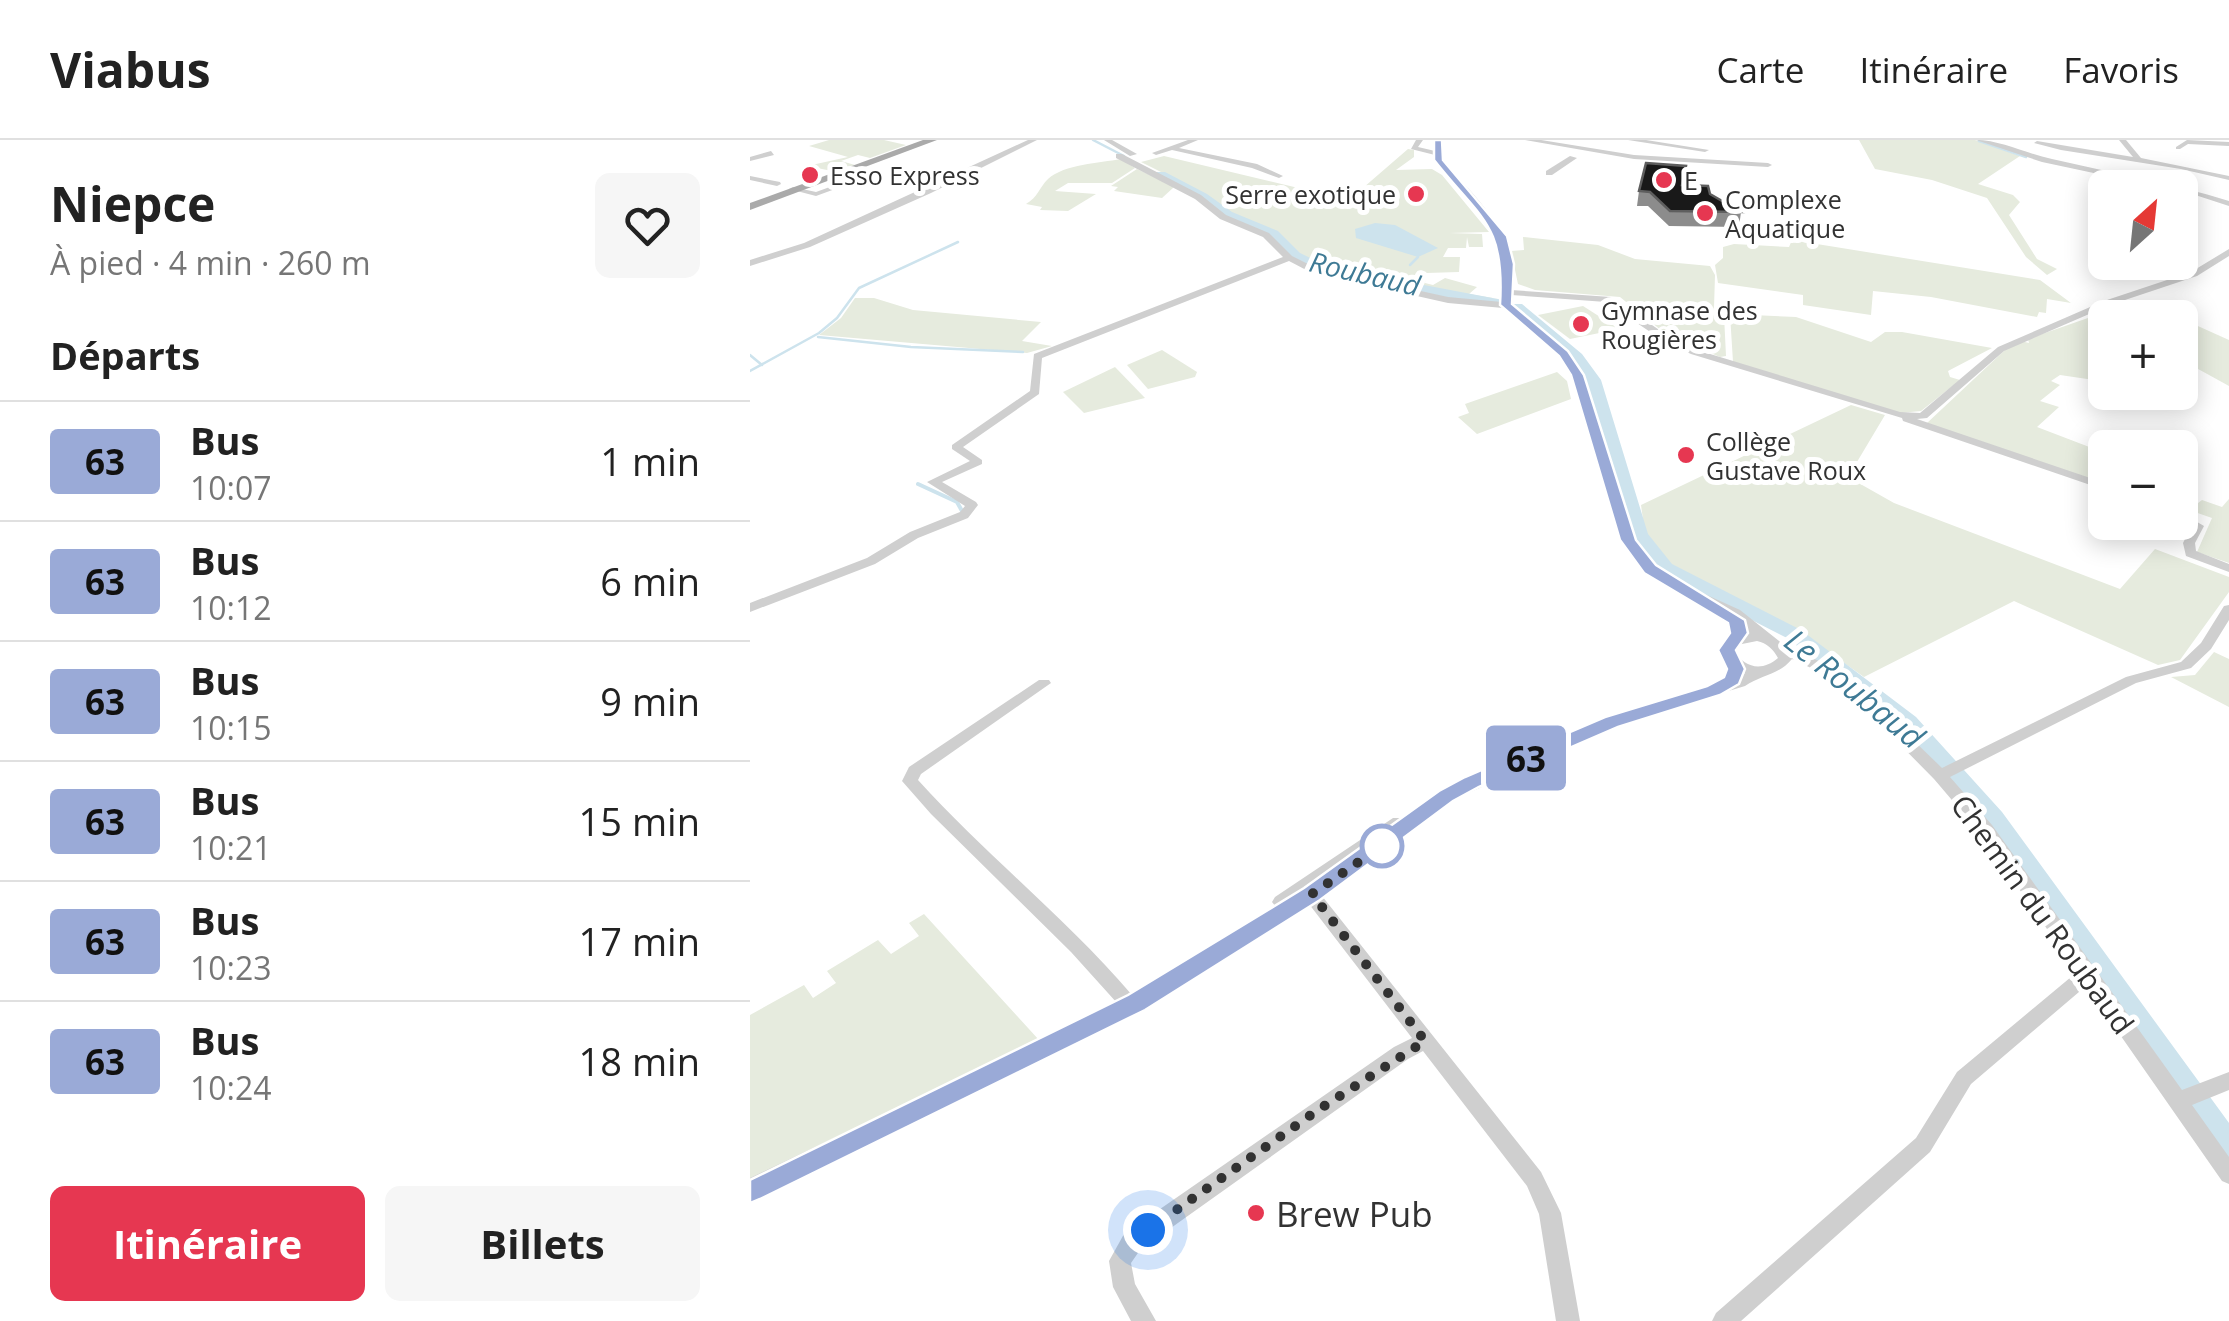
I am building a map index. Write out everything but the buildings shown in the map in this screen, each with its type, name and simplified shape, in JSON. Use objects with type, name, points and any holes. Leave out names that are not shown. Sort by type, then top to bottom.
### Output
[{"type":"main road","points":[[750,206],[929,140]]},
{"type":"street","points":[[750,263],[801,247],[1034,140]]},
{"type":"street","points":[[1106,140],[1145,160]]},
{"type":"street","points":[[1150,140],[1156,153]]},
{"type":"street","points":[[1131,164],[1196,140]]},
{"type":"street","points":[[1436,153],[1439,140]]},
{"type":"street","points":[[1528,140],[1694,162],[1768,164]]},
{"type":"street","points":[[1631,140],[1705,150]]},
{"type":"street","points":[[1694,140],[1698,146],[1708,148],[1694,162]]},
{"type":"street","points":[[1978,140],[1998,142],[2045,160],[2092,170]]},
{"type":"street","points":[[2122,140],[2138,158]]},
{"type":"street","points":[[2026,147],[2039,141],[2096,156],[2138,158],[2229,178]]},
{"type":"street","points":[[750,1190],[1130,1006],[1223,948],[1446,796],[1612,722],[1748,680],[1758,672],[1778,667],[1784,658],[1782,650],[1735,613],[1672,584],[1637,554],[1622,525],[1578,375],[1564,353],[1507,292],[1508,254],[1502,236],[1436,153],[1413,148],[1418,142]]},
{"type":"street","points":[[2178,148],[2187,142],[2222,147]]},
{"type":"street","points":[[1176,149],[1254,166],[1279,176]]},
{"type":"street","points":[[750,159],[771,152]]},
{"type":"street","points":[[1119,156],[1198,197],[1224,217],[1266,235],[1289,258],[1329,275],[1448,300],[1507,292],[1608,298],[1668,340],[1694,352],[1899,416],[2088,481]]},
{"type":"street","points":[[1549,173],[1573,158]]},
{"type":"street","points":[[750,178],[777,184]]},
{"type":"street","points":[[2198,194],[2229,204]]},
{"type":"street","points":[[1899,416],[1923,416],[2000,348],[2107,303],[2194,274],[2229,252]]},
{"type":"street","points":[[750,608],[871,561],[914,535],[964,515],[972,505],[933,482],[978,462],[956,447],[1035,392],[1037,356],[1289,258]]},
{"type":"street","points":[[1507,292],[1520,288],[1540,292]]},
{"type":"street","points":[[2191,540],[2190,553],[2229,568]]},
{"type":"street","points":[[1714,605],[1736,620],[1740,631],[1727,650],[1735,663],[1758,672]]},
{"type":"street","points":[[1949,771],[2131,680],[2186,665],[2206,646],[2229,609]]},
{"type":"street","points":[[1734,641],[1749,636],[1764,638]]},
{"type":"street","name":"Chemin du Roubaud","points":[[1782,650],[1831,676],[1949,771],[2229,1174]]},
{"type":"street","points":[[1713,690],[1732,680],[1735,663]]},
{"type":"street","name":"Chemin du Roubaud","points":[[1778,667],[1806,665],[1831,676]]},
{"type":"street","points":[[1044,683],[914,771],[910,781],[940,816],[1076,946],[1130,1006]]},
{"type":"street","points":[[1308,890],[1534,1180],[1550,1213],[1568,1321]]},
{"type":"street","points":[[1724,1321],[1924,1145],[1964,1078],[2089,972]]},
{"type":"street","points":[[1144,1321],[1124,1287],[1120,1261],[1132,1242],[1262,1148],[1401,1053],[1425,1041]]},
{"type":"street","points":[[2179,1101],[2229,1081]]},
{"type":"shaded area","points":[[829,140],[884,140],[906,145],[870,158],[858,155],[841,161],[855,165],[832,171],[807,166],[848,157],[809,146]]},
{"type":"shaded area","points":[[1859,140],[1975,140],[2020,156],[1978,184],[2013,195],[2020,202],[2009,215],[2037,259],[2057,269],[2047,275],[2026,257],[1987,198],[1932,180],[1875,169]]},
{"type":"shaded area","points":[[1408,149],[1414,150],[1414,157],[1396,170],[1432,169],[1442,175],[1489,232],[1449,233],[1482,234],[1483,247],[1469,247],[1467,237],[1466,248],[1448,248],[1443,257],[1460,257],[1459,272],[1426,273],[1425,283],[1433,285],[1445,278],[1477,287],[1469,294],[1499,299],[1450,294],[1333,270],[1300,256],[1271,230],[1232,214],[1207,195],[1141,162],[1164,156],[1349,200]]},
{"type":"shaded area","points":[[1121,159],[1135,168],[1112,183],[1068,183],[1055,191],[1096,194],[1068,211],[1040,210],[1042,207],[1026,204],[1048,179],[1063,170]]},
{"type":"shaded area","points":[[1137,169],[1174,187],[1162,198],[1114,191],[1118,187],[1111,186]]},
{"type":"shaded area","points":[[1523,237],[1598,245],[1635,259],[1710,266],[1715,275],[1714,308],[1724,315],[1726,356],[1667,335],[1620,297],[1535,290],[1518,284],[1511,251],[1524,250]]},
{"type":"shaded area","points":[[1792,240],[2040,280],[2071,303],[2047,299],[2046,313],[2039,312],[2037,317],[1931,297],[1873,291],[1871,315],[1803,305],[1803,295],[1718,283],[1715,265],[1723,258],[1723,247],[1789,247]]},
{"type":"shaded area","points":[[855,298],[874,298],[913,310],[1041,322],[1022,341],[1052,346],[1027,353],[819,335],[841,318]]},
{"type":"shaded area","name":"Gymnase des Rougières","points":[[1583,306],[1619,329],[1570,339],[1538,315]]},
{"type":"shaded area","points":[[1730,314],[1796,317],[1871,342],[1885,332],[1902,332],[1992,348],[1948,371],[1950,377],[1960,380],[1921,411],[1900,413],[1733,362]]},
{"type":"shaded area","points":[[2088,318],[2088,379],[2060,375],[2051,381],[2060,385],[2040,401],[2059,407],[2037,427],[2088,446],[2088,480],[1927,423],[2006,349],[2021,341],[2029,343],[2028,339]]},
{"type":"shaded area","points":[[2198,326],[2229,340],[2229,386],[2198,369]]},
{"type":"shaded area","points":[[1162,350],[1197,372],[1195,377],[1148,389],[1127,365]]},
{"type":"shaded area","points":[[1115,367],[1145,398],[1084,413],[1063,392]]},
{"type":"shaded area","points":[[1557,372],[1567,381],[1571,399],[1477,434],[1458,417],[1469,413],[1465,404]]},
{"type":"shaded area","points":[[1851,405],[1885,415],[1848,477],[1894,503],[2120,589],[2155,549],[2229,577],[2229,592],[2180,660],[2158,665],[2014,601],[1864,677],[1793,627],[1688,579],[1672,567],[1645,534],[1641,505]]},
{"type":"shaded area","points":[[2229,499],[2229,563],[2197,552],[2212,518],[2198,513],[2198,503],[2202,500],[2222,507]]},
{"type":"shaded area","points":[[2214,652],[2229,659],[2229,707],[2171,677],[2195,675]]},
{"type":"shaded area","points":[[924,914],[1039,1040],[750,1182],[750,1015],[804,985],[813,998],[836,983],[827,971],[878,940],[891,954],[919,936],[909,923]]},
{"type":"water","points":[[1375,223],[1395,225],[1438,248],[1418,257],[1356,238],[1355,229]]},
{"type":"waterway","name":"Roubaud","points":[[1093,140],[1124,156]]},
{"type":"waterway","points":[[1979,141],[2026,157]]},
{"type":"waterway","name":"Roubaud","points":[[1161,174],[1203,196],[1228,215],[1274,234],[1295,256],[1325,270],[1444,295],[1496,300]]},
{"type":"waterway","points":[[762,365],[819,333],[837,318],[859,288],[958,242]]},
{"type":"waterway","points":[[1410,265],[1418,257]]},
{"type":"waterway","name":"Le Roubaud","points":[[1517,307],[1577,357],[1593,380],[1639,535],[1665,568],[1794,634],[1908,722],[1993,818],[2229,1148]]},
{"type":"waterway","points":[[818,337],[911,347],[1023,352]]},
{"type":"waterway","points":[[750,355],[762,365]]},
{"type":"waterway","points":[[750,371],[762,365]]},
{"type":"waterway","points":[[918,484],[957,502],[962,511]]},
{"type":"bus line","name":"63","points":[[750,1189],[1136,1002],[1312,894],[1446,796],[1472,782],[1612,722],[1713,690],[1732,680],[1735,663],[1727,650],[1740,627],[1731,615],[1650,569],[1628,540],[1578,375],[1564,353],[1506,305],[1508,254],[1502,236],[1438,160],[1439,140]]},
{"type":"place","name":"Esso Express","points":[[810,175]]},
{"type":"place","name":"E","points":[[1664,180]]},
{"type":"place","name":"Serre exotique","points":[[1416,194]]},
{"type":"place","name":"Complexe Aquatique","points":[[1705,213]]},
{"type":"place","name":"Gymnase des Rougières","points":[[1581,324]]},
{"type":"place","name":"Collège Gustave Roux","points":[[1686,455]]},
{"type":"place","name":"Brew Pub","points":[[1256,1213]]},
{"type":"route","points":[[1148,1230],[1401,1053],[1425,1041],[1312,894],[1382,846]]}]
